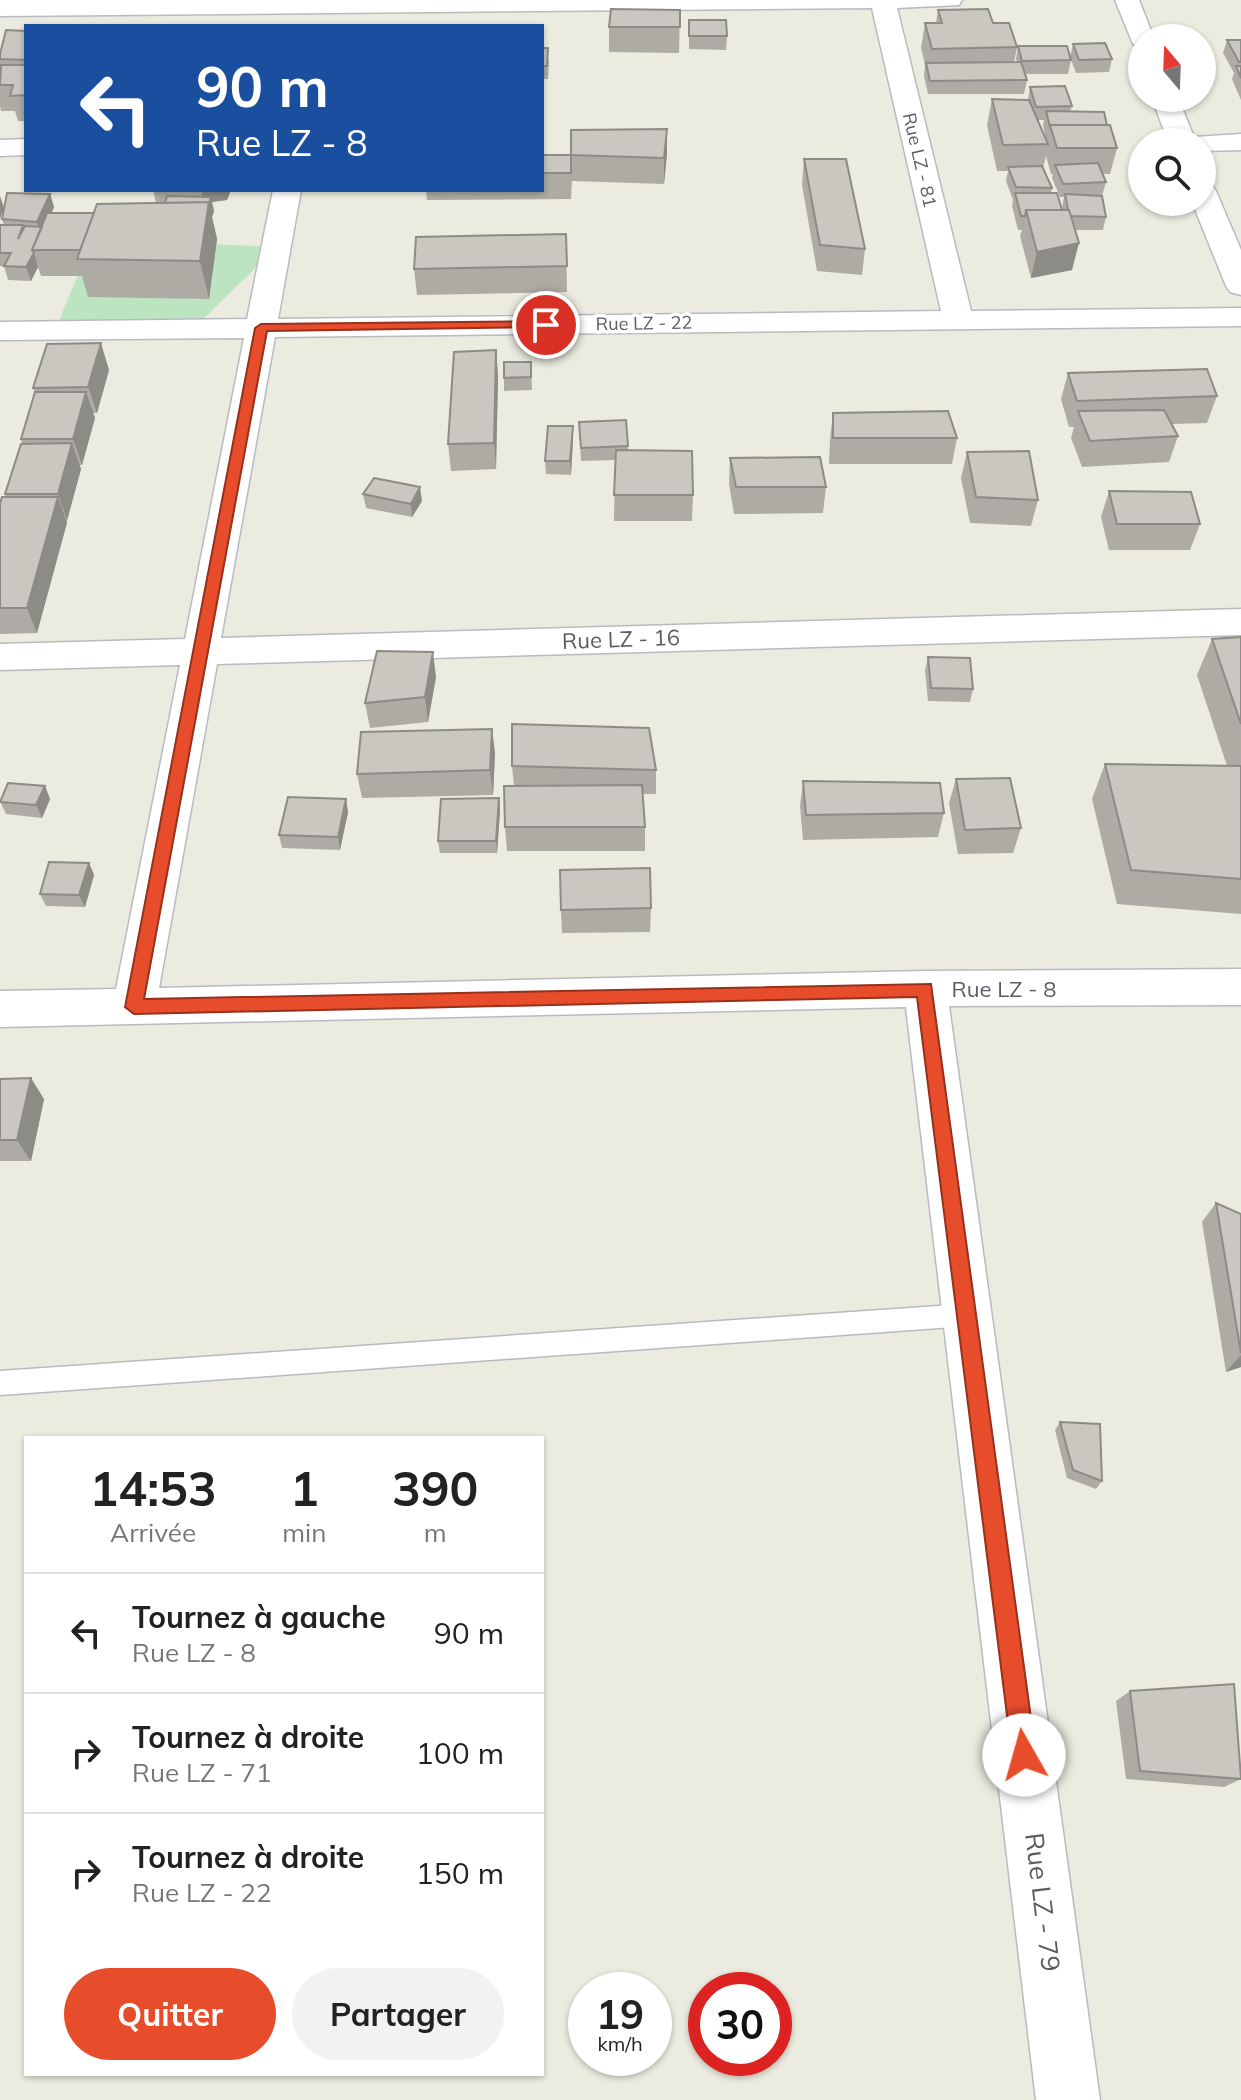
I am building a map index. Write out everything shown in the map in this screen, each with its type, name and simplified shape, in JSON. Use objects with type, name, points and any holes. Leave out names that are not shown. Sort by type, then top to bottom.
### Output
[{"type":"street","name":"Rue LZ - 81","points":[[883,0],[958,320]]},
{"type":"street","points":[[0,8],[320,10],[950,0]]},
{"type":"street","points":[[1127,0],[1136,24]]},
{"type":"street","points":[[1216,143],[1241,142]]},
{"type":"street","points":[[0,148],[24,147]]},
{"type":"street","points":[[134,1007],[287,192]]},
{"type":"street","points":[[1212,216],[1241,286]]},
{"type":"street","name":"Rue LZ - 22","points":[[0,331],[1241,317]]},
{"type":"street","name":"Rue LZ - 16","points":[[0,657],[1241,622]]},
{"type":"street","name":"Rue LZ - 8","points":[[0,1009],[925,989],[1241,987]]},
{"type":"street","name":"Rue LZ - 79","points":[[925,989],[1068,2100]]},
{"type":"lane","points":[[0,1383],[967,1315]]},
{"type":"green space","points":[[93,239],[277,247],[193,329],[55,330]]},
{"type":"building","points":[[611,9],[680,10],[680,27],[609,27]]},
{"type":"building","points":[[988,9],[993,23],[1009,23],[1017,47],[932,49],[925,23],[942,23],[938,10]]},
{"type":"building","points":[[689,20],[726,20],[727,36],[689,36]]},
{"type":"building","points":[[6,30],[24,31],[24,60],[0,59]]},
{"type":"building","points":[[1227,40],[1241,40],[1241,62],[1239,62]]},
{"type":"building","points":[[1105,43],[1112,59],[1079,60],[1073,44]]},
{"type":"building","points":[[1018,46],[1067,46],[1071,60],[1022,61]]},
{"type":"building","points":[[544,48],[548,48],[547,66],[544,66]]},
{"type":"building","points":[[1021,62],[1027,80],[930,81],[926,63]]},
{"type":"building","points":[[1,65],[24,65],[24,95],[10,96],[13,85],[0,85]]},
{"type":"building","points":[[1065,86],[1072,106],[1036,107],[1030,87]]},
{"type":"building","points":[[992,99],[1029,100],[1048,144],[1003,145]]},
{"type":"building","points":[[1046,111],[1104,112],[1107,125],[1050,127]]},
{"type":"building","points":[[1050,125],[1110,125],[1117,148],[1057,148]]},
{"type":"building","points":[[667,129],[664,158],[571,155],[571,130]]},
{"type":"building","points":[[544,155],[571,155],[571,173],[544,173]]},
{"type":"building","points":[[804,159],[846,159],[865,249],[820,245]]},
{"type":"building","points":[[1098,163],[1106,182],[1063,184],[1055,165]]},
{"type":"building","points":[[1042,166],[1052,188],[1016,187],[1008,167]]},
{"type":"building","points":[[7,193],[50,194],[37,222],[2,219]]},
{"type":"building","points":[[1015,193],[1057,193],[1062,210],[1026,210],[1025,216],[1021,216]]},
{"type":"building","points":[[1065,194],[1102,196],[1106,217],[1071,216]]},
{"type":"building","points":[[167,196],[211,197],[208,206],[209,202],[165,203]]},
{"type":"building","points":[[209,202],[200,261],[77,259],[97,204]]},
{"type":"building","points":[[1026,210],[1069,210],[1079,243],[1037,252]]},
{"type":"building","points":[[47,213],[94,213],[80,250],[32,250]]},
{"type":"building","points":[[0,225],[23,225],[18,239],[25,226],[42,227],[26,267],[4,266],[11,253],[0,253]]},
{"type":"building","points":[[566,234],[567,266],[414,269],[416,237]]},
{"type":"building","points":[[101,343],[88,387],[33,388],[47,344]]},
{"type":"building","points":[[496,350],[494,443],[448,444],[454,352]]},
{"type":"building","points":[[504,362],[531,362],[531,377],[504,378]]},
{"type":"building","points":[[1207,369],[1217,396],[1077,401],[1068,373]]},
{"type":"building","points":[[35,392],[86,392],[73,439],[21,439]]},
{"type":"building","points":[[1164,410],[1178,436],[1090,441],[1078,411]]},
{"type":"building","points":[[948,411],[957,438],[833,438],[833,413]]},
{"type":"building","points":[[626,420],[628,446],[581,448],[579,422]]},
{"type":"building","points":[[548,426],[573,426],[570,461],[545,461]]},
{"type":"building","points":[[72,443],[58,494],[5,494],[21,444]]},
{"type":"building","points":[[616,450],[692,451],[693,495],[614,495]]},
{"type":"building","points":[[1029,451],[1038,500],[976,497],[967,452]]},
{"type":"building","points":[[820,457],[826,487],[736,487],[730,458]]},
{"type":"building","points":[[374,478],[420,487],[411,504],[363,494]]},
{"type":"building","points":[[1109,491],[1191,492],[1200,524],[1117,524]]},
{"type":"building","points":[[2,497],[58,497],[27,608],[0,608]]},
{"type":"building","points":[[1241,637],[1241,724],[1212,639]]},
{"type":"building","points":[[377,651],[433,652],[425,697],[365,703]]},
{"type":"building","points":[[928,657],[970,658],[973,689],[931,688]]},
{"type":"building","points":[[512,724],[649,728],[656,770],[512,766]]},
{"type":"building","points":[[492,729],[490,770],[357,774],[361,732]]},
{"type":"building","points":[[1105,764],[1241,766],[1241,879],[1131,870]]},
{"type":"building","points":[[1010,778],[1021,828],[965,830],[956,779]]},
{"type":"building","points":[[803,781],[940,783],[944,813],[806,815]]},
{"type":"building","points":[[8,783],[45,786],[36,805],[0,802]]},
{"type":"building","points":[[642,785],[645,827],[505,827],[504,786]]},
{"type":"building","points":[[288,797],[346,799],[338,837],[279,835]]},
{"type":"building","points":[[499,798],[496,841],[438,841],[441,799]]},
{"type":"building","points":[[49,862],[89,863],[79,895],[40,894]]},
{"type":"building","points":[[650,868],[651,908],[561,910],[560,870]]},
{"type":"building","points":[[31,1078],[17,1140],[0,1140],[0,1079]]},
{"type":"building","points":[[1216,1203],[1241,1214],[1241,1353]]},
{"type":"building","points":[[1060,1422],[1100,1424],[1102,1481],[1073,1470]]},
{"type":"building","points":[[1234,1684],[1241,1779],[1140,1771],[1130,1691]]},
{"type":"route","points":[[546,325],[261,328],[134,1007],[925,989],[1024,1755]]}]
